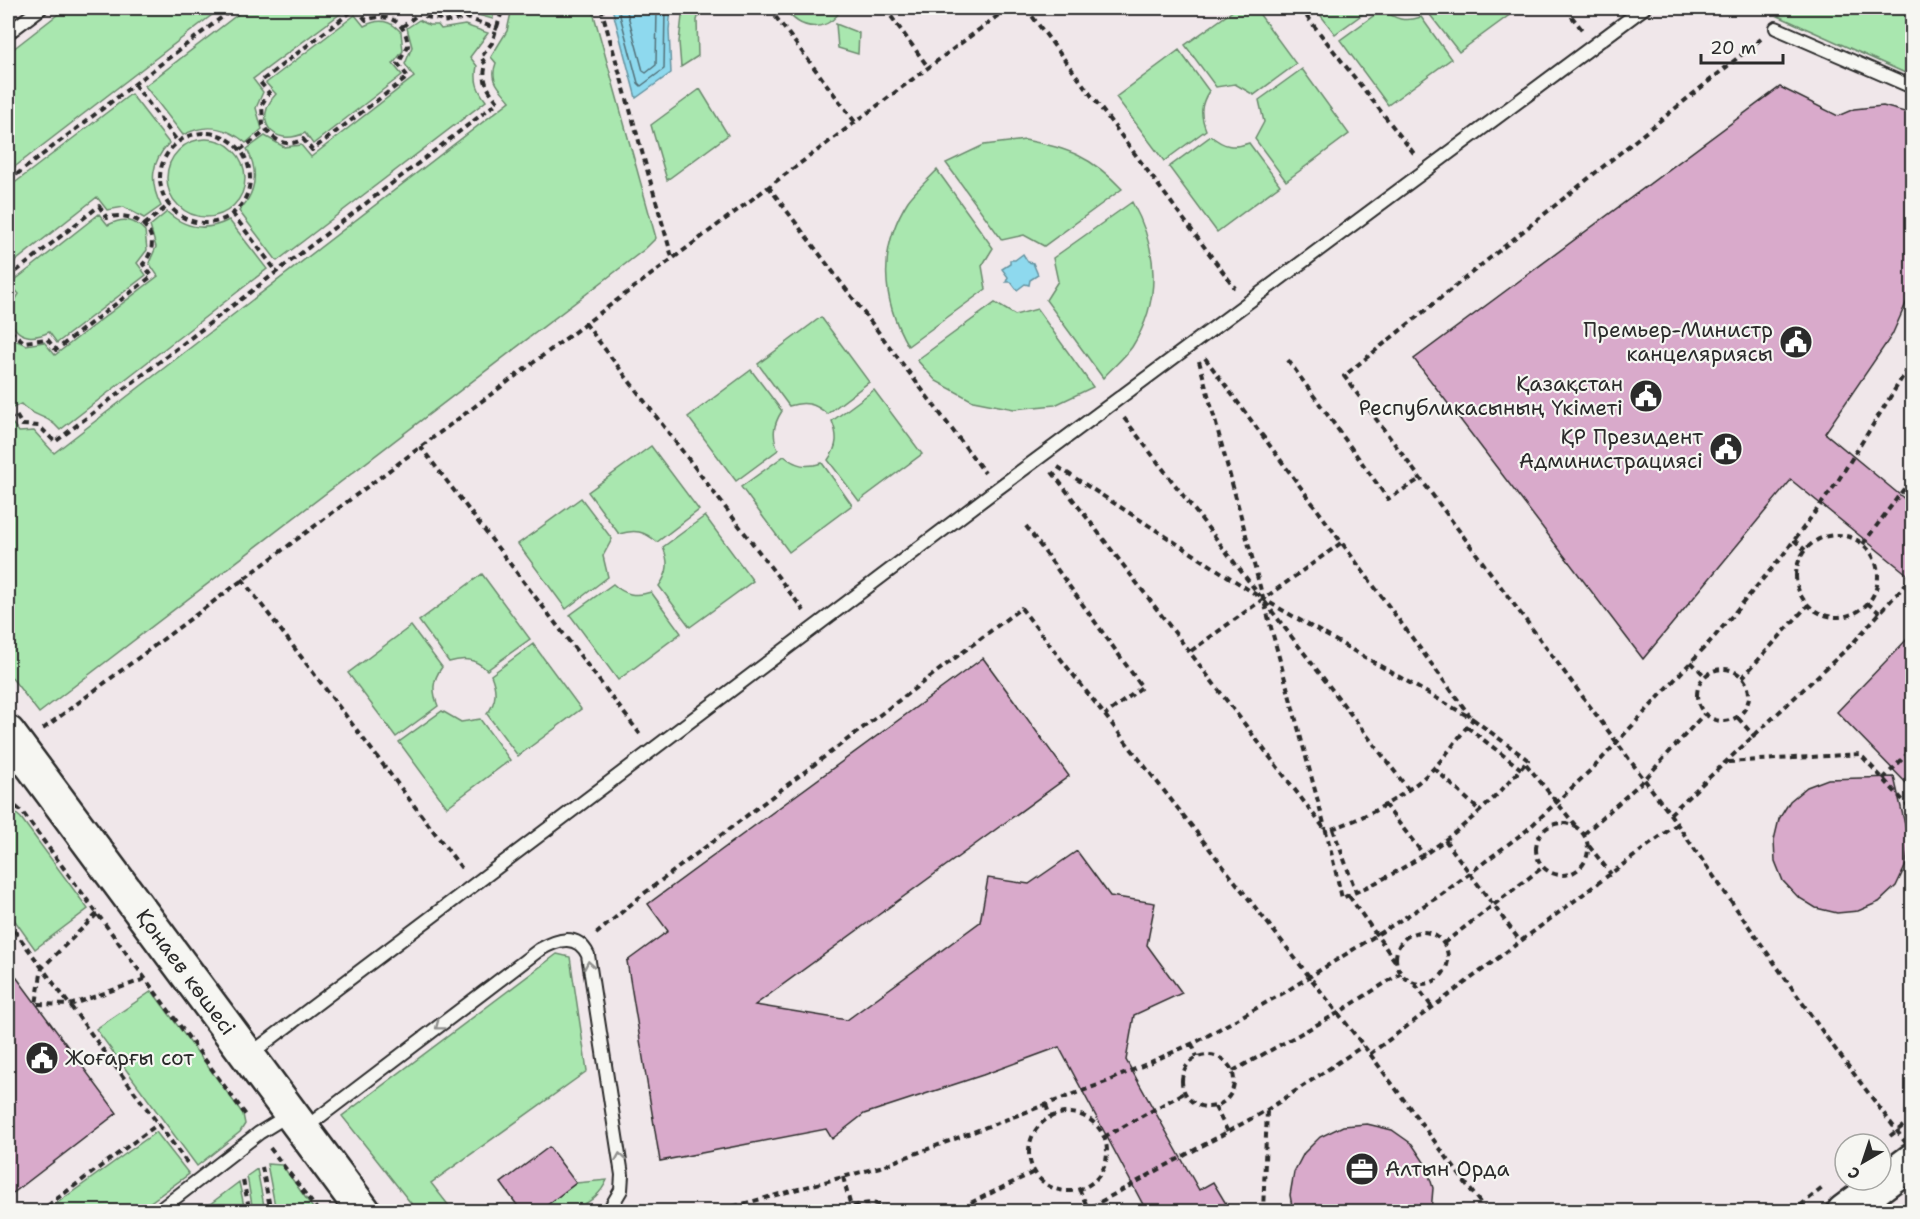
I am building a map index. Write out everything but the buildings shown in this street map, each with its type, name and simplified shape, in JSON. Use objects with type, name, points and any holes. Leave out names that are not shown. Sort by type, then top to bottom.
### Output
[{"type":"street","name":"Қонаев көшесі","points":[[13,741],[364,1212]]},
{"type":"street","points":[[1836,1198],[1912,1161]]},
{"type":"lane","points":[[8,33],[41,8]]},
{"type":"lane","points":[[248,1056],[997,489],[1644,8]]},
{"type":"lane","points":[[1776,28],[1912,87]]},
{"type":"lane","points":[[158,1212],[260,1133],[297,1122],[539,950],[555,940],[573,940],[582,945],[588,956],[622,1175],[621,1190],[608,1212]]},
{"type":"path","points":[[8,181],[234,8]]},
{"type":"path","points":[[356,8],[366,20],[382,15],[390,17],[402,27],[408,46],[398,64],[408,77],[312,150],[303,140],[284,143],[266,131],[261,110],[269,93],[260,82],[356,8]]},
{"type":"path","points":[[8,420],[16,416],[22,425],[39,426],[55,442],[498,102],[485,82],[483,73],[486,64],[481,57],[492,43],[503,8]]},
{"type":"path","points":[[601,8],[672,257]]},
{"type":"path","points":[[769,8],[855,122]]},
{"type":"path","points":[[885,8],[928,67]]},
{"type":"path","points":[[13,741],[242,579],[1008,8]]},
{"type":"path","points":[[1026,8],[1247,304]]},
{"type":"path","points":[[1300,8],[1426,170]]},
{"type":"path","points":[[1565,8],[1594,45]]},
{"type":"path","points":[[402,27],[420,10],[429,19],[440,19],[442,22],[467,18],[498,29]]},
{"type":"path","points":[[1776,28],[1344,376],[1670,814],[1827,1038],[1912,1150]]},
{"type":"path","points":[[134,84],[178,142]]},
{"type":"path","points":[[240,150],[266,131]]},
{"type":"path","points":[[205,132],[219,135],[240,150],[249,165],[250,181],[247,196],[232,213],[211,222],[195,222],[181,216],[169,205],[161,185],[162,164],[168,152],[178,142],[191,135],[205,132]]},
{"type":"path","points":[[768,186],[997,489]]},
{"type":"path","points":[[144,225],[169,205]]},
{"type":"path","points":[[8,278],[99,206],[107,218],[126,214],[144,225],[151,237],[152,244],[148,258],[143,264],[152,276],[56,350],[47,339],[24,342],[8,330]]},
{"type":"path","points":[[232,213],[277,272]]},
{"type":"path","points":[[8,288],[12,293],[8,300]]},
{"type":"path","points":[[585,323],[816,627]]},
{"type":"path","points":[[1194,343],[1473,719]]},
{"type":"path","points":[[1041,456],[1263,599],[1473,719],[1528,760],[1497,798],[1445,840],[1424,855],[1342,898],[1326,831],[1263,599],[1194,343]]},
{"type":"path","points":[[1287,360],[1388,499],[1420,479]]},
{"type":"path","points":[[713,1212],[880,1167],[1106,1082],[1192,1044],[1385,932],[1441,895],[1527,830],[1596,765],[1691,662],[1794,540],[1836,484],[1912,362]]},
{"type":"path","points":[[1113,403],[1408,789]]},
{"type":"path","points":[[420,446],[652,751]]},
{"type":"path","points":[[1041,456],[1326,831]]},
{"type":"path","points":[[1863,544],[1912,478]]},
{"type":"path","points":[[1026,526],[1142,687],[1104,715]]},
{"type":"path","points":[[1842,535],[1863,544],[1874,558],[1878,571],[1878,584],[1868,603],[1853,614],[1840,617],[1827,616],[1809,605],[1798,588],[1796,575],[1798,561],[1805,550],[1816,541],[1828,536],[1842,535]]},
{"type":"path","points":[[1794,540],[1805,550]]},
{"type":"path","points":[[1191,651],[1341,543]]},
{"type":"path","points":[[1670,814],[1852,644],[1912,577]]},
{"type":"path","points":[[242,579],[475,885]]},
{"type":"path","points":[[1868,603],[1880,613]]},
{"type":"path","points":[[1743,678],[1809,605]]},
{"type":"path","points":[[582,945],[642,895],[1021,608],[1364,1046],[1487,1212]]},
{"type":"path","points":[[1691,662],[1705,676]]},
{"type":"path","points":[[1728,669],[1743,678],[1750,694],[1749,703],[1738,718],[1720,722],[1704,714],[1697,699],[1697,690],[1705,676],[1712,671],[1728,669]]},
{"type":"path","points":[[1584,834],[1644,780],[1704,714]]},
{"type":"path","points":[[1738,718],[1755,737]]},
{"type":"path","points":[[1326,831],[1384,804],[1408,789],[1434,768],[1473,719]]},
{"type":"path","points":[[1467,727],[1521,769]]},
{"type":"path","points":[[1883,779],[1912,749]]},
{"type":"path","points":[[1727,762],[1860,754],[1912,810]]},
{"type":"path","points":[[1526,764],[1584,834],[1588,845],[1611,874]]},
{"type":"path","points":[[1434,768],[1481,812]]},
{"type":"path","points":[[8,800],[23,813],[319,1212]]},
{"type":"path","points":[[1384,804],[1424,855]]},
{"type":"path","points":[[1575,825],[1559,822],[1544,829],[1536,844],[1536,852],[1543,867],[1559,875],[1577,871],[1588,856],[1588,845]]},
{"type":"path","points":[[1370,1054],[1677,824]]},
{"type":"path","points":[[1333,829],[1356,892]]},
{"type":"path","points":[[1445,840],[1520,941]]},
{"type":"path","points":[[1444,943],[1543,867]]},
{"type":"path","points":[[1349,896],[1396,961],[1401,973],[1414,982],[1432,1007]]},
{"type":"path","points":[[97,913],[42,968],[36,1004],[70,1005],[145,979]]},
{"type":"path","points":[[8,922],[200,1179]]},
{"type":"path","points":[[1396,961],[1399,945],[1411,933],[1427,931],[1435,934],[1444,943],[1449,956],[1443,973],[1428,983],[1414,982]]},
{"type":"path","points":[[1233,1071],[1338,1013],[1401,973]]},
{"type":"path","points":[[1192,1044],[1197,1057]]},
{"type":"path","points":[[1082,1212],[1267,1110],[1364,1046]]},
{"type":"path","points":[[1213,1055],[1221,1058],[1233,1071],[1235,1080],[1230,1097],[1215,1107],[1196,1105],[1184,1093],[1182,1076],[1190,1062],[1197,1057],[1213,1055]]},
{"type":"path","points":[[1104,1137],[1184,1093]]},
{"type":"path","points":[[1046,1105],[1050,1116]]},
{"type":"path","points":[[1215,1107],[1228,1132]]},
{"type":"path","points":[[1263,1212],[1267,1110]]},
{"type":"path","points":[[1062,1113],[1081,1115],[1097,1126],[1104,1137],[1107,1150],[1102,1168],[1091,1184],[1066,1191],[1054,1188],[1034,1172],[1029,1147],[1032,1135],[1050,1116],[1062,1113]]},
{"type":"path","points":[[1893,1134],[1912,1119]]},
{"type":"path","points":[[39,1212],[158,1124]]},
{"type":"path","points":[[262,1167],[271,1212]]},
{"type":"path","points":[[952,1212],[1034,1172]]},
{"type":"path","points":[[843,1177],[851,1207]]},
{"type":"path","points":[[243,1180],[250,1212]]},
{"type":"path","points":[[1079,1189],[1088,1208]]},
{"type":"path","points":[[1792,1212],[1836,1198]]},
{"type":"path","points":[[844,1212],[851,1207],[876,1203],[893,1212]]},
{"type":"green space","points":[[66,8],[221,8],[8,172],[8,53]]},
{"type":"green space","points":[[246,8],[348,8],[253,79],[263,92],[256,108],[262,129],[246,143],[231,133],[216,128],[200,129],[183,135],[145,86]]},
{"type":"green space","points":[[425,8],[493,8],[493,19],[463,11],[443,16],[442,13],[433,13]]},
{"type":"green space","points":[[512,8],[592,8],[656,238],[645,249],[39,713],[8,673],[8,427],[13,424],[19,432],[34,431],[54,453],[510,101],[495,80],[496,63],[491,57],[507,31]]},
{"type":"green space","points":[[683,8],[701,8],[697,20],[698,56],[681,67],[679,42]]},
{"type":"green space","points":[[785,8],[842,8],[829,22],[814,26],[798,22]]},
{"type":"green space","points":[[1237,8],[1255,8],[1296,64],[1254,95],[1235,84],[1216,87],[1185,45]]},
{"type":"green space","points":[[1315,8],[1371,8],[1335,34]]},
{"type":"green space","points":[[1430,8],[1519,8],[1459,52],[1427,11]]},
{"type":"green space","points":[[1789,8],[1912,8],[1912,76],[1778,16]]},
{"type":"green space","points":[[1383,9],[1400,19],[1421,17],[1451,59],[1388,105],[1340,40]]},
{"type":"green space","points":[[355,15],[364,26],[379,21],[393,25],[401,32],[403,51],[393,64],[402,75],[313,144],[305,133],[294,137],[275,134],[266,122],[266,113],[276,94],[266,83]]},
{"type":"green space","points":[[419,20],[429,25],[438,25],[441,29],[465,25],[488,33],[470,57],[477,66],[477,85],[486,101],[277,261],[239,211],[250,197],[254,182],[253,166],[247,149],[265,136],[284,147],[301,145],[311,157],[414,77],[405,64],[412,47],[407,28]]},
{"type":"green space","points":[[836,24],[859,33],[858,54],[838,48]]},
{"type":"green space","points":[[1179,50],[1209,91],[1202,110],[1206,130],[1164,161],[1116,97]]},
{"type":"green space","points":[[1302,69],[1349,134],[1286,181],[1255,139],[1264,122],[1259,100]]},
{"type":"green space","points":[[700,89],[728,135],[667,180],[651,125]]},
{"type":"green space","points":[[131,94],[169,143],[155,165],[155,189],[161,206],[144,218],[124,207],[107,210],[97,197],[8,267],[8,188]]},
{"type":"green space","points":[[1211,136],[1229,146],[1249,143],[1280,185],[1217,232],[1169,167]]},
{"type":"green space","points":[[206,139],[221,142],[238,156],[245,178],[242,193],[228,210],[206,217],[191,214],[174,200],[167,178],[170,163],[184,146]]},
{"type":"green space","points":[[1025,140],[1078,156],[1100,169],[1122,189],[1044,246],[1024,235],[1002,240],[946,163],[984,145]]},
{"type":"green space","points":[[937,170],[993,248],[982,266],[986,289],[908,346],[892,311],[888,292],[888,255],[898,219],[908,201]]},
{"type":"green space","points":[[1132,202],[1147,237],[1153,274],[1152,293],[1142,329],[1132,347],[1103,378],[1046,300],[1058,281],[1053,258]]},
{"type":"green space","points":[[167,212],[181,222],[196,227],[212,226],[229,220],[267,269],[60,430],[50,421],[21,404],[8,410],[8,337],[26,345],[44,342],[55,355],[158,276],[149,263],[156,247],[150,226]]},
{"type":"green space","points":[[99,214],[108,225],[128,220],[145,231],[147,250],[137,263],[146,275],[57,343],[49,332],[38,336],[21,334],[15,329],[11,313],[19,294],[10,284]]},
{"type":"green space","points":[[995,303],[1015,315],[1037,309],[1093,387],[1055,405],[1014,409],[973,401],[936,381],[917,360]]},
{"type":"green space","points":[[821,317],[869,382],[827,414],[809,404],[789,406],[758,364]]},
{"type":"green space","points":[[751,370],[782,411],[774,430],[778,450],[736,481],[688,417]]},
{"type":"green space","points":[[874,390],[922,454],[859,501],[828,460],[836,441],[832,421]]},
{"type":"green space","points":[[651,446],[699,510],[657,542],[639,532],[619,534],[588,492]]},
{"type":"green space","points":[[784,456],[801,465],[822,463],[852,505],[789,552],[741,487]]},
{"type":"green space","points":[[581,498],[612,539],[603,556],[608,577],[566,609],[518,544]]},
{"type":"green space","points":[[705,516],[753,581],[690,627],[659,586],[667,567],[663,547]]},
{"type":"green space","points":[[482,574],[530,639],[487,670],[470,660],[449,662],[419,621]]},
{"type":"green space","points":[[613,584],[630,594],[651,592],[681,633],[618,680],[570,615]]},
{"type":"green space","points":[[411,626],[442,667],[434,686],[438,706],[396,737],[348,673]]},
{"type":"green space","points":[[533,644],[581,709],[518,756],[487,714],[493,705],[495,695],[491,675]]},
{"type":"green space","points":[[442,711],[461,722],[480,719],[510,760],[447,807],[399,742]]},
{"type":"green space","points":[[8,807],[21,818],[88,909],[35,949],[8,911]]},
{"type":"green space","points":[[557,954],[570,957],[587,1071],[431,1183],[453,1211],[417,1211],[342,1116]]},
{"type":"green space","points":[[152,991],[243,1114],[245,1124],[240,1132],[197,1166],[96,1029]]},
{"type":"green space","points":[[156,1132],[189,1174],[138,1211],[46,1211]]},
{"type":"green space","points":[[267,1164],[282,1165],[315,1211],[276,1211]]},
{"type":"green space","points":[[257,1169],[265,1211],[253,1211],[247,1176]]},
{"type":"green space","points":[[607,1180],[595,1197],[587,1203],[559,1211],[538,1212],[576,1183]]},
{"type":"green space","points":[[239,1182],[245,1211],[201,1211]]},
{"type":"water","points":[[612,8],[671,8],[669,30],[671,73],[636,98]]},
{"type":"water","points":[[1023,254],[1028,262],[1033,263],[1038,275],[1030,280],[1029,285],[1025,284],[1017,290],[1011,282],[1006,282],[1008,277],[1002,269],[1010,264],[1010,260],[1015,260]]},
{"type":"place","name":"Премьер-Министр канцеляриясы","points":[[1796,342]]},
{"type":"place","name":"Қазақстан Республикасының Үкіметі","points":[[1646,396]]},
{"type":"place","name":"ҚР Президент Администрациясі","points":[[1726,449]]},
{"type":"place","name":"Жоғарғы сот","points":[[42,1058]]},
{"type":"place","name":"Алтын Орда","points":[[1362,1169]]}]
